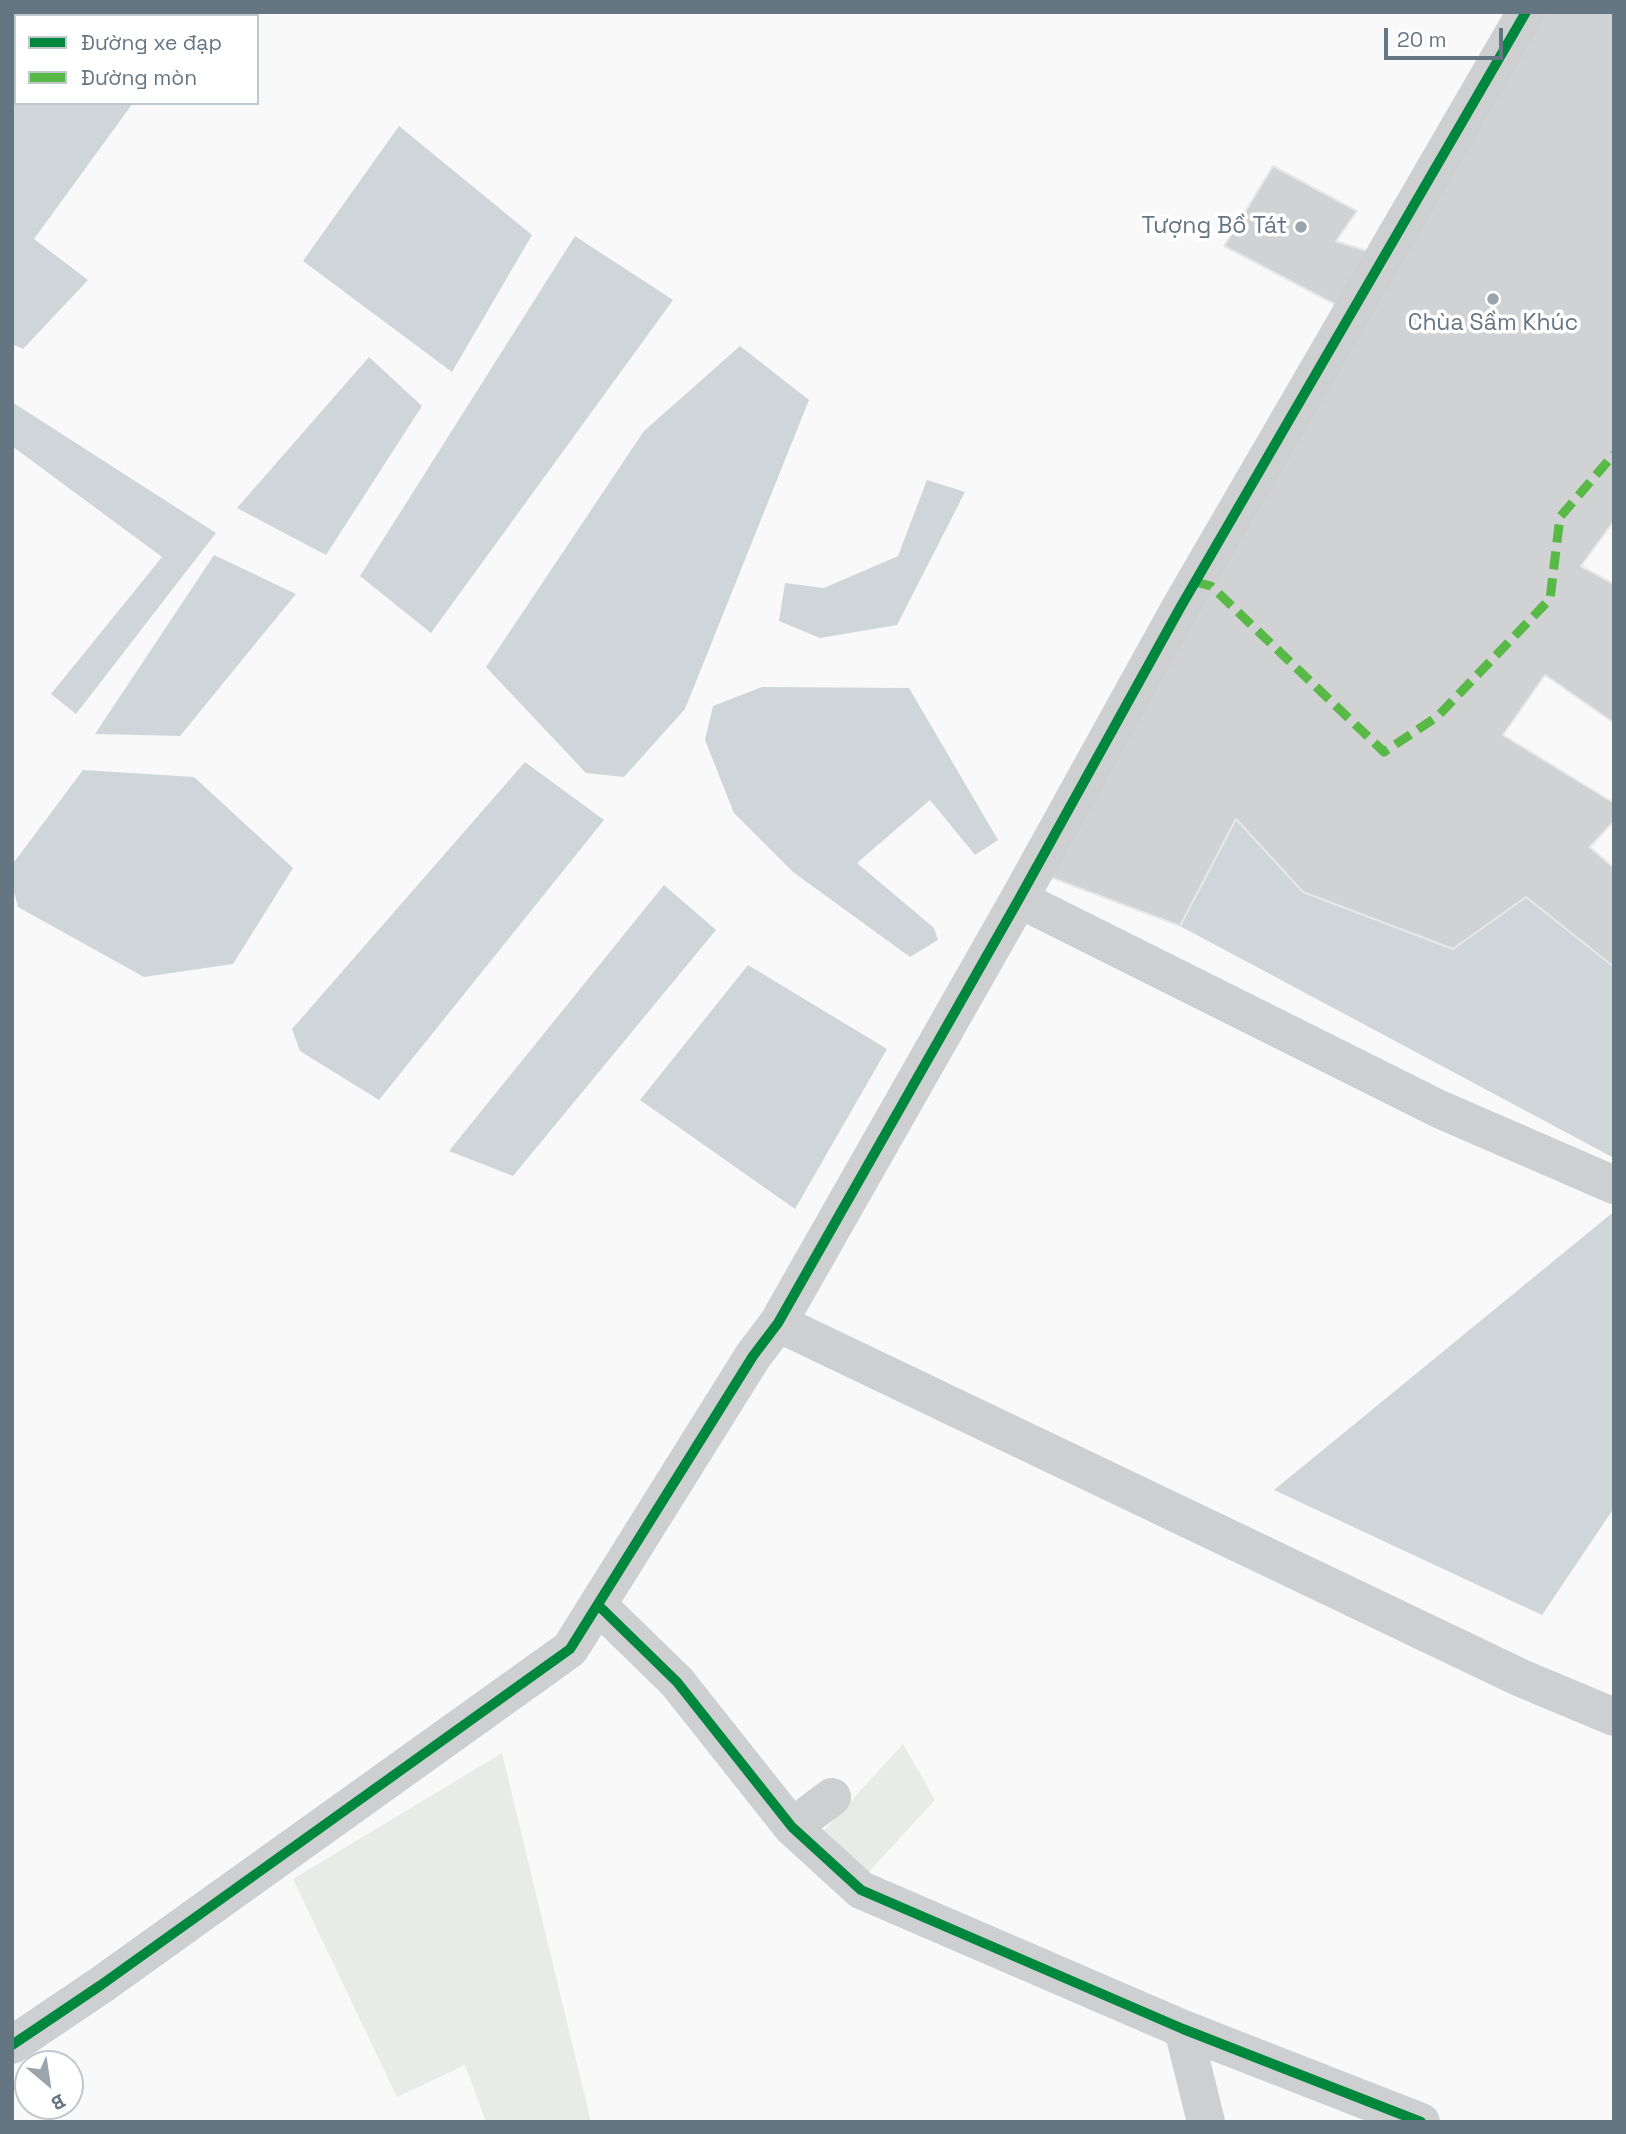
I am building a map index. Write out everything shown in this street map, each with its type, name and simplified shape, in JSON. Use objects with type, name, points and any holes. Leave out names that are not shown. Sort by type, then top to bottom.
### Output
[{"type":"street","points":[[12,2045],[112,1977],[570,1649],[753,1356],[778,1323],[1019,899],[1185,599],[1526,12]]},
{"type":"street","points":[[1019,899],[1439,1109],[1614,1185]]},
{"type":"street","points":[[778,1323],[1521,1678],[1614,1717]]},
{"type":"street","points":[[598,1605],[677,1682],[792,1827],[861,1890],[1183,2029],[1421,2122]]},
{"type":"street","points":[[792,1827],[832,1797]]},
{"type":"street","points":[[1183,2029],[1206,2122]]},
{"type":"shaded area","points":[[48,12],[196,12],[196,14],[47,14]]},
{"type":"shaded area","points":[[14,62],[14,105],[132,105],[34,239],[88,280],[23,349],[12,344]]},
{"type":"shaded area","points":[[399,126],[532,235],[452,372],[303,261]]},
{"type":"shaded area","points":[[575,236],[673,300],[431,633],[360,576]]},
{"type":"shaded area","points":[[740,346],[809,400],[685,709],[624,777],[586,773],[486,667],[644,431]]},
{"type":"shaded area","points":[[369,357],[422,406],[326,555],[237,508]]},
{"type":"shaded area","points":[[12,402],[216,533],[76,714],[51,694],[162,557],[12,446]]},
{"type":"shaded area","points":[[927,480],[965,492],[897,625],[820,638],[779,621],[785,583],[824,588],[898,556]]},
{"type":"shaded area","points":[[214,555],[296,594],[180,736],[95,734]]},
{"type":"shaded area","points":[[762,687],[909,688],[998,840],[975,855],[930,800],[857,863],[934,928],[938,940],[910,957],[793,872],[734,813],[705,740],[713,706]]},
{"type":"shaded area","points":[[525,762],[604,820],[379,1100],[300,1051],[292,1029]]},
{"type":"shaded area","points":[[83,770],[194,777],[293,868],[233,964],[144,977],[18,907],[12,885],[12,865]]},
{"type":"shaded area","points":[[1236,819],[1303,892],[1526,897],[1614,967],[1614,1158],[1180,926]]},
{"type":"shaded area","points":[[664,885],[716,930],[513,1176],[449,1151]]},
{"type":"shaded area","points":[[748,965],[887,1049],[795,1209],[640,1100]]},
{"type":"shaded area","points":[[1611,1214],[1614,1215],[1614,1508],[1542,1615],[1274,1490]]},
{"type":"shaded area","points":[[903,1744],[935,1800],[864,1877],[819,1836]]},
{"type":"shaded area","points":[[502,1753],[591,2122],[486,2122],[465,2065],[397,2097],[293,1879]]},
{"type":"building","name":"Chùa Sầm Khúc","points":[[1534,12],[1614,12],[1614,967],[1526,897],[1453,949],[1303,892],[1236,819],[1180,926],[1047,876]]},
{"type":"building","name":"Chùa Sầm Khúc","points":[[1273,166],[1357,211],[1336,241],[1367,251],[1336,305],[1224,246]]},
{"type":"building","points":[[1614,521],[1614,584],[1581,566]]},
{"type":"building","points":[[1545,675],[1614,723],[1614,803],[1503,735]]},
{"type":"building","points":[[1614,823],[1614,868],[1590,847]]},
{"type":"marked path","points":[[1195,582],[1211,586],[1384,752],[1438,716],[1550,599],[1560,517],[1614,454]]},
{"type":"cycle path","points":[[12,2045],[101,1985],[570,1649],[753,1356],[778,1323],[1019,899],[1180,608],[1526,12]]},
{"type":"cycle path","points":[[598,1605],[677,1682],[792,1827],[861,1890],[1183,2029],[1421,2122]]},
{"type":"place","name":"Tượng Bồ Tát","points":[[1301,227]]},
{"type":"place","name":"Chùa Sầm Khúc","points":[[1493,299]]}]
